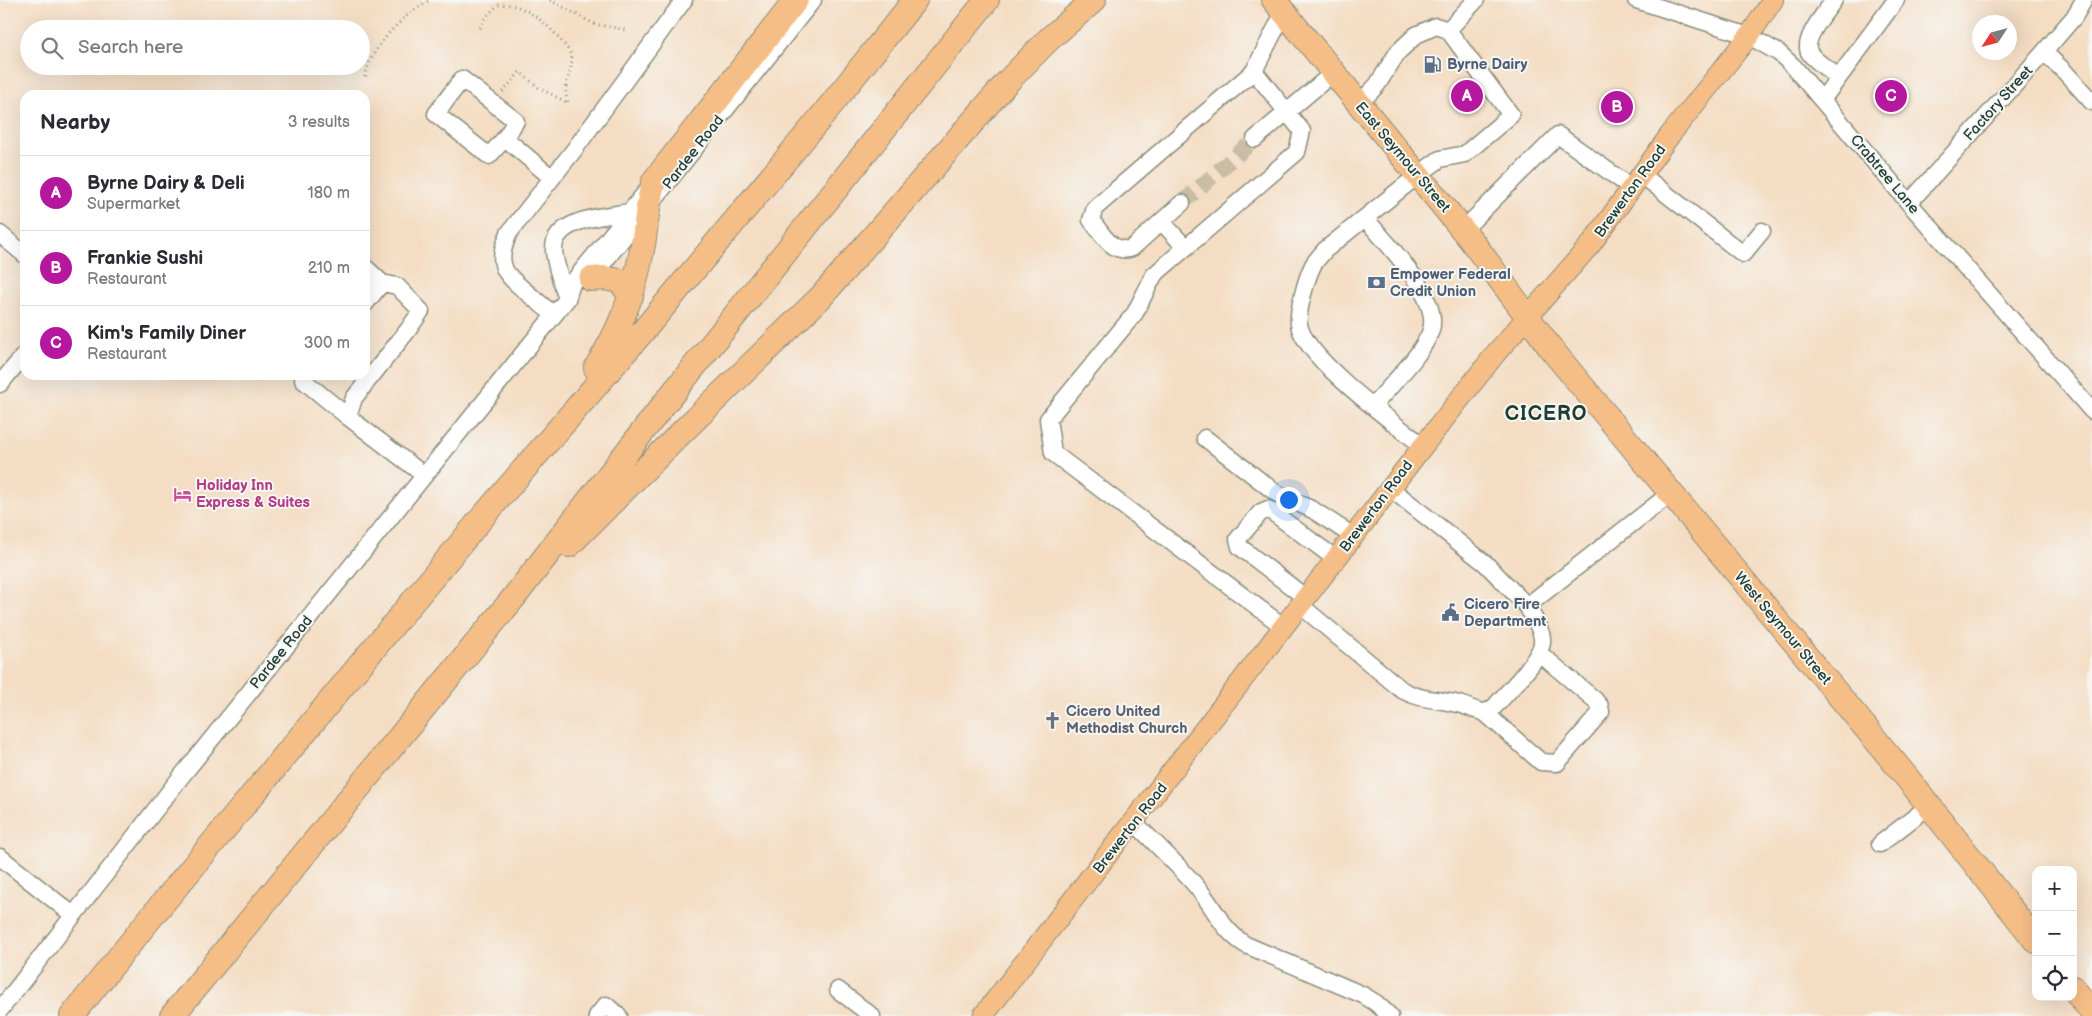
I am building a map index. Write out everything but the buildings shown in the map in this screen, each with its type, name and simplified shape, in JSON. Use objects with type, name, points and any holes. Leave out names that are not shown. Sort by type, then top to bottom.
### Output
[{"type":"highway","name":"Pardee Road","points":[[638,211],[654,181],[796,0]]},
{"type":"highway","points":[[72,1016],[148,921],[481,519],[818,121],[915,0]]},
{"type":"highway","points":[[172,1016],[515,596],[667,400],[987,0]]},
{"type":"highway","points":[[515,596],[591,525],[684,429],[821,298],[1010,80],[1048,40],[1094,0]]},
{"type":"highway","name":"East Seymour Street","points":[[1279,6],[1463,230],[1528,317]]},
{"type":"highway","points":[[551,438],[608,349],[621,325],[631,296],[642,248],[638,211]]},
{"type":"highway","points":[[591,279],[604,278],[620,281],[631,296]]},
{"type":"highway","name":"West Seymour Street","points":[[1528,317],[1552,350],[1929,806],[2032,936]]},
{"type":"highway","points":[[2077,993],[2092,1012]]},
{"type":"main road","name":"Brewerton Road","points":[[984,1016],[1390,488],[1496,353],[1590,244],[1749,36],[1773,0]]},
{"type":"street","points":[[554,315],[506,271],[502,261],[502,248],[508,233],[552,178],[684,0]]},
{"type":"street","name":"Pardee Road","points":[[0,1010],[180,778],[554,315],[567,298],[572,283],[638,211],[813,0]]},
{"type":"street","points":[[1448,30],[1476,0]]},
{"type":"street","name":"Crabtree Lane","points":[[1636,0],[1749,36],[1779,53],[1793,66],[1909,203],[2092,410]]},
{"type":"street","points":[[1834,0],[1810,35],[1807,46],[1809,53],[1838,78]]},
{"type":"street","points":[[1822,100],[1896,0]]},
{"type":"street","name":"Factory Street","points":[[1909,203],[2044,52],[2074,16],[2084,0]]},
{"type":"street","points":[[1182,203],[1132,248],[1123,251],[1114,248],[1091,220],[1095,208],[1254,71],[1279,6]]},
{"type":"street","points":[[1359,104],[1377,84],[1398,52],[1416,35],[1436,26],[1448,30],[1511,115],[1465,154],[1440,159],[1325,250],[1314,264],[1300,309],[1299,324],[1302,335],[1312,349],[1373,406],[1423,446]]},
{"type":"street","points":[[2044,52],[2092,102]]},
{"type":"street","points":[[1254,71],[1288,111],[1302,131],[1297,152],[1154,275],[1134,313],[1048,419],[1053,453],[1284,626]]},
{"type":"street","points":[[1255,139],[1333,73]]},
{"type":"street","points":[[462,79],[516,120],[505,138],[489,156],[436,114],[462,79]]},
{"type":"street","points":[[1463,230],[1558,135],[1637,181],[1744,254],[1762,231]]},
{"type":"street","points":[[505,138],[552,178]]},
{"type":"street","points":[[567,298],[555,260],[554,248],[558,236],[566,227],[587,220],[638,211]]},
{"type":"street","name":"Pardee Road","points":[[567,298],[579,292],[591,279],[638,211]]},
{"type":"street","points":[[1365,218],[1423,291],[1431,310],[1432,329],[1424,345],[1373,406]]},
{"type":"street","points":[[1162,222],[1185,247]]},
{"type":"street","points":[[0,234],[20,251]]},
{"type":"street","points":[[370,272],[382,284],[397,286],[421,311],[370,378]]},
{"type":"street","points":[[370,298],[382,284]]},
{"type":"street","points":[[0,384],[20,360]]},
{"type":"street","points":[[306,380],[348,417],[424,475]]},
{"type":"street","points":[[348,417],[354,398],[368,380]]},
{"type":"street","points":[[1206,438],[1244,470],[1276,493],[1313,510],[1353,536]]},
{"type":"street","points":[[1390,488],[1486,564],[1527,606],[1542,638],[1539,653],[1498,704],[1492,710],[1484,712]]},
{"type":"street","points":[[1527,606],[1671,494]]},
{"type":"street","points":[[1336,559],[1268,509],[1261,512],[1238,539],[1240,547],[1408,693],[1424,699],[1461,704],[1484,712],[1541,762],[1557,763],[1600,712],[1600,706],[1539,653]]},
{"type":"street","points":[[1880,844],[1929,806]]},
{"type":"street","points":[[1134,822],[1201,892],[1227,930],[1234,937],[1246,944],[1364,995],[1376,1002],[1390,1016]]},
{"type":"street","points":[[0,856],[73,916]]},
{"type":"street","points":[[838,990],[872,1016]]},
{"type":"street","points":[[597,1016],[606,1006],[619,1016]]},
{"type":"path","points":[[370,64],[396,25],[419,6],[430,0]]},
{"type":"path","points":[[550,0],[594,24],[627,30]]},
{"type":"path","points":[[480,28],[484,18],[498,5],[512,4],[525,10],[545,26],[560,39],[572,55],[571,70],[564,87],[568,103],[539,88],[520,72],[494,103]]},
{"type":"tunnel","points":[[1182,203],[1255,139]]},
{"type":"place","name":"Byrne Dairy","points":[[1433,64]]},
{"type":"place","name":"Byrne Dairy & Deli","points":[[1467,96]]},
{"type":"place","name":"Kim's Family Diner","points":[[1891,96]]},
{"type":"place","name":"Frankie Sushi","points":[[1617,107]]},
{"type":"place","name":"Empower Federal Credit Union","points":[[1376,283]]},
{"type":"place","name":"Holiday Inn Express & Suites","points":[[182,494]]},
{"type":"place","name":"Cicero Fire Department","points":[[1450,613]]},
{"type":"place","name":"Cicero United Methodist Church","points":[[1052,720]]},
{"type":"district","name":"CICERO","points":[[1546,413]]}]
